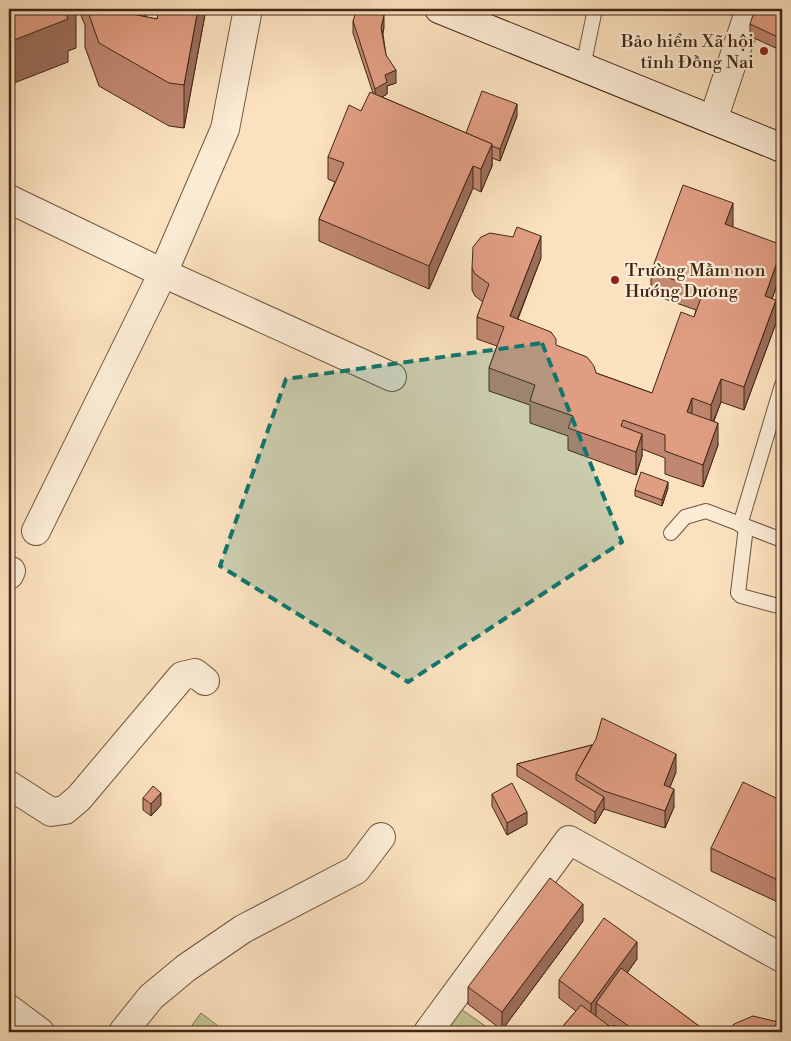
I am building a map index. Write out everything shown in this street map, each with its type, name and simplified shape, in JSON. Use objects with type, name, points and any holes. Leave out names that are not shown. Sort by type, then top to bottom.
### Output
[{"type":"street","points":[[36,532],[163,273],[225,129],[248,9]]},
{"type":"street","points":[[439,9],[782,148]]},
{"type":"street","points":[[714,120],[750,9]]},
{"type":"street","points":[[9,199],[163,273],[392,377]]},
{"type":"street","points":[[9,785],[51,812],[65,810],[79,798],[182,676],[195,673],[205,681]]},
{"type":"street","points":[[123,1032],[151,998],[186,968],[243,929],[356,870],[381,837]]},
{"type":"street","points":[[428,1032],[569,840],[782,958]]},
{"type":"street","points":[[9,1009],[40,1032]]},
{"type":"lane","points":[[583,66],[595,9]]},
{"type":"lane","points":[[782,385],[743,526],[738,593],[741,596],[782,607]]},
{"type":"lane","points":[[672,533],[685,517],[706,511],[782,540]]},
{"type":"highlighted area","points":[[542,343],[622,542],[408,682],[220,566],[286,379]]},
{"type":"green space","points":[[458,1007],[494,1032],[440,1032]]},
{"type":"green space","points":[[201,1013],[226,1032],[187,1032]]},
{"type":"building","points":[[9,9],[67,9],[64,10],[68,19],[9,42]]},
{"type":"building","points":[[87,9],[126,9],[127,13],[157,19],[159,9],[198,9],[184,85],[169,83],[99,43]]},
{"type":"building","points":[[357,9],[368,9],[384,15],[381,28],[386,55],[396,70],[385,75],[387,82],[375,89],[353,21]]},
{"type":"building","points":[[755,9],[782,9],[782,39],[750,24]]},
{"type":"building","points":[[482,91],[517,104],[500,149],[466,133]]},
{"type":"building","points":[[370,92],[492,144],[481,169],[473,166],[429,266],[319,219],[344,163],[328,157],[349,105],[361,111]]},
{"type":"building","points":[[683,185],[733,203],[725,224],[782,245],[765,296],[776,300],[744,387],[721,379],[711,405],[692,398],[687,412],[718,423],[703,465],[665,451],[665,435],[623,420],[621,426],[642,434],[636,452],[568,428],[573,416],[530,401],[535,385],[489,368],[504,327],[477,317],[489,284],[475,274],[472,268],[473,247],[481,237],[490,233],[513,237],[517,227],[541,236],[510,316],[551,332],[556,339],[556,345],[587,357],[594,366],[596,373],[652,393],[681,312],[694,317],[704,290],[651,272]]},
{"type":"building","points":[[641,472],[668,482],[662,500],[635,490]]},
{"type":"building","points":[[602,718],[676,754],[664,785],[674,789],[665,811],[604,791],[576,774],[596,739]]},
{"type":"building","points":[[592,745],[576,774],[576,780],[604,797],[595,812],[517,764]]},
{"type":"building","points":[[743,782],[782,801],[782,882],[711,848]]},
{"type":"building","points":[[512,783],[527,812],[507,823],[492,794]]},
{"type":"building","points":[[153,786],[161,793],[151,804],[143,798]]},
{"type":"building","points":[[550,878],[583,904],[502,1012],[468,987]]},
{"type":"building","points":[[604,918],[637,942],[591,1004],[559,980]]},
{"type":"building","points":[[621,968],[707,1032],[637,1032],[596,1003]]},
{"type":"building","points":[[581,1005],[612,1028],[609,1032],[558,1032]]},
{"type":"building","points":[[753,1016],[778,1022],[770,1032],[726,1032],[734,1024]]},
{"type":"building","points":[[614,1025],[624,1032],[609,1032]]},
{"type":"place","name":"Bảo hiểm Xã hội tỉnh Đồng Nai","points":[[764,51]]},
{"type":"place","name":"Trường Mầm non Hướng Dương","points":[[615,280]]}]
